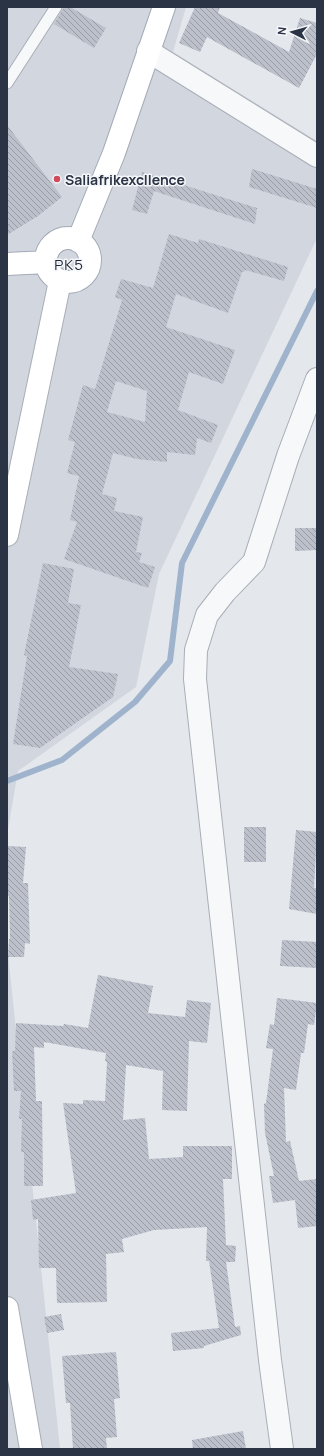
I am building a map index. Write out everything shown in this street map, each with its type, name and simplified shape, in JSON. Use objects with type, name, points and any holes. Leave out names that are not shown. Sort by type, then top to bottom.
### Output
[{"type":"main road","points":[[78,241],[114,153],[164,7]]},
{"type":"main road","points":[[63,239],[78,241],[89,253],[90,263],[87,271],[82,278],[75,281],[60,281],[51,274],[47,262],[49,250],[54,243],[63,239]]},
{"type":"main road","points":[[7,264],[47,262]]},
{"type":"main road","points":[[7,535],[60,281]]},
{"type":"main road","points":[[7,1308],[31,1449]]},
{"type":"street","points":[[148,51],[317,156]]},
{"type":"street","points":[[282,1449],[270,1360],[195,672],[196,650],[207,615],[254,562],[285,463],[317,379]]},
{"type":"lane","points":[[7,83],[56,7]]},
{"type":"shaded area","points":[[7,7],[186,7],[173,52],[317,141],[317,238],[159,574],[136,687],[18,771],[7,835]]},
{"type":"shaded area","points":[[7,944],[60,1449],[7,1449]]},
{"type":"building","points":[[64,7],[70,7],[106,28],[94,48],[54,24]]},
{"type":"building","points":[[195,7],[220,7],[218,13],[289,52],[300,18],[317,23],[317,54],[299,88],[207,37],[200,52],[179,43]]},
{"type":"building","points":[[7,125],[62,197],[38,216],[7,235]]},
{"type":"building","points":[[252,169],[317,189],[317,208],[249,187]]},
{"type":"building","points":[[142,172],[257,208],[255,224],[154,191],[147,214],[132,210]]},
{"type":"building","points":[[169,234],[198,243],[199,239],[288,267],[284,281],[245,270],[242,272],[228,313],[176,294],[166,327],[235,350],[223,384],[189,372],[178,410],[218,425],[211,443],[197,438],[195,455],[167,452],[167,462],[137,459],[113,453],[102,494],[117,498],[114,511],[143,517],[136,552],[142,553],[139,562],[155,567],[148,588],[64,559],[77,522],[70,520],[79,476],[67,473],[75,442],[68,440],[83,385],[95,389],[122,300],[115,297],[121,279],[153,288]],"holes":[[[116,381],[147,391],[145,422],[107,412]]]},
{"type":"building","points":[[295,528],[317,528],[317,550],[295,551]]},
{"type":"building","points":[[43,563],[74,569],[68,603],[81,605],[69,667],[118,674],[113,697],[40,748],[13,744],[27,656],[24,655]]},
{"type":"building","points":[[244,827],[266,827],[266,862],[244,862]]},
{"type":"building","points":[[296,830],[317,832],[314,888],[317,888],[317,914],[289,909]]},
{"type":"building","points":[[7,846],[26,847],[23,883],[28,883],[30,944],[25,943],[24,957],[8,957],[10,939],[9,896],[7,896]]},
{"type":"building","points":[[282,940],[317,942],[317,968],[280,966]]},
{"type":"building","points":[[98,975],[153,986],[148,1013],[185,1017],[187,1000],[211,1003],[207,1043],[189,1041],[187,1111],[162,1110],[163,1071],[126,1065],[123,1120],[145,1118],[149,1159],[183,1157],[183,1146],[232,1146],[232,1179],[223,1179],[226,1245],[236,1246],[235,1262],[226,1262],[235,1327],[240,1326],[241,1335],[204,1346],[204,1348],[173,1351],[171,1333],[219,1328],[209,1261],[206,1261],[207,1227],[154,1230],[122,1239],[124,1252],[106,1254],[107,1302],[57,1303],[56,1268],[39,1268],[38,1219],[33,1220],[31,1200],[76,1193],[63,1103],[83,1104],[83,1100],[105,1101],[107,1062],[105,1061],[106,1053],[44,1042],[44,1048],[34,1047],[36,1101],[42,1101],[43,1186],[24,1186],[24,1152],[21,1152],[22,1119],[19,1119],[21,1091],[14,1091],[12,1051],[15,1051],[16,1023],[63,1026],[64,1024],[88,1028]]},
{"type":"building","points":[[277,998],[317,1003],[314,1025],[308,1024],[304,1053],[301,1053],[296,1090],[284,1088],[286,1142],[290,1141],[299,1181],[317,1179],[317,1226],[298,1228],[295,1200],[273,1203],[269,1176],[274,1176],[265,1133],[264,1104],[266,1103],[273,1049],[266,1048],[270,1024],[274,1025]]},
{"type":"building","points":[[61,1314],[64,1330],[47,1333],[44,1317]]},
{"type":"building","points":[[116,1352],[120,1398],[114,1399],[117,1437],[106,1438],[107,1449],[73,1449],[70,1403],[66,1403],[62,1356]]},
{"type":"building","points":[[243,1431],[246,1449],[193,1449],[192,1440]]},
{"type":"waterway","points":[[7,781],[62,760],[135,702],[170,661],[182,563],[317,291]]},
{"type":"place","name":"Saliafrikexcllence","points":[[57,179]]},
{"type":"district","name":"PK5","points":[[69,264]]}]
